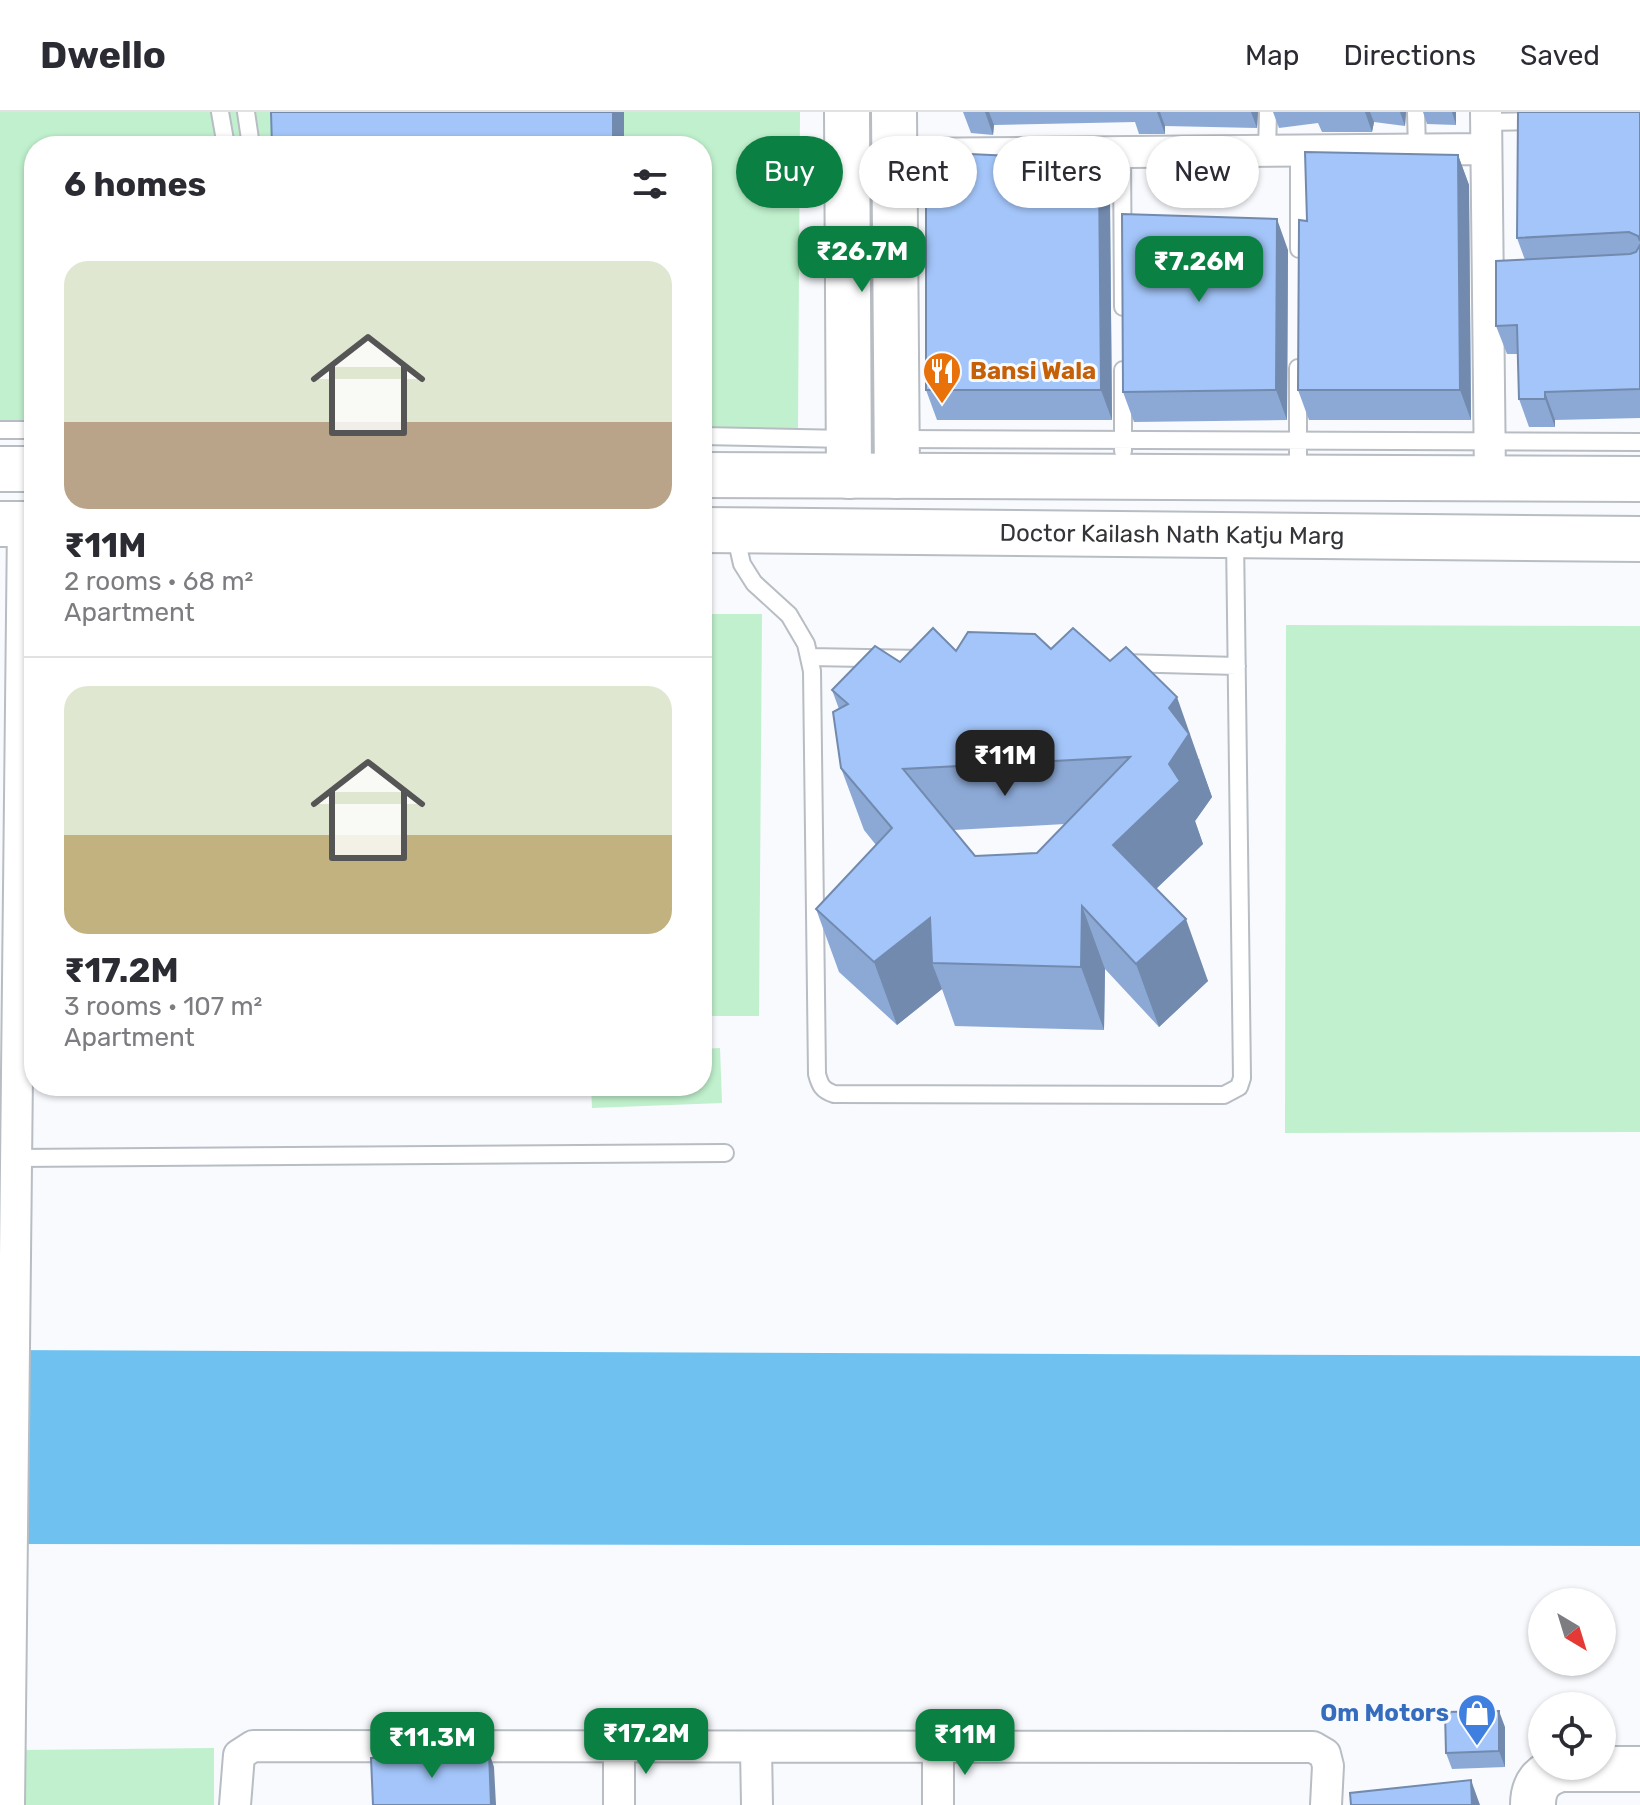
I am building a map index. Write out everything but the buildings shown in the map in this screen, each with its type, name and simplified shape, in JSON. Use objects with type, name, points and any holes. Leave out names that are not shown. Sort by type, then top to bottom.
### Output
[{"type":"main road","points":[[847,112],[849,457]]},
{"type":"main road","points":[[894,133],[897,458]]},
{"type":"main road","points":[[712,474],[849,457],[1490,459],[1637,466],[1635,539]]},
{"type":"main road","points":[[0,469],[24,469]]},
{"type":"main road","name":"Doctor Kailash Nath Katju Marg","points":[[718,530],[1635,539]]},
{"type":"main road","points":[[1538,1791],[1561,1769],[1640,1769]]},
{"type":"street","points":[[1130,152],[1417,150],[1486,128],[1495,278],[1490,459]]},
{"type":"street","points":[[894,133],[993,141]]},
{"type":"street","points":[[9,1805],[5,1762],[10,1695],[19,524]]},
{"type":"street","points":[[235,1805],[239,1755],[253,1746],[1313,1747],[1325,1754],[1328,1766],[1326,1805]]},
{"type":"street","points":[[619,1747],[619,1805]]},
{"type":"street","points":[[756,1748],[757,1805]]},
{"type":"street","points":[[938,1748],[938,1805]]},
{"type":"lane","points":[[220,112],[224,136]]},
{"type":"lane","points":[[246,112],[250,136]]},
{"type":"lane","points":[[1267,151],[1268,112]]},
{"type":"lane","points":[[1416,112],[1417,150]]},
{"type":"lane","points":[[1486,128],[1563,121]]},
{"type":"lane","points":[[1299,151],[1299,258]]},
{"type":"lane","points":[[1122,208],[1123,327]]},
{"type":"lane","points":[[1298,350],[1298,460]]},
{"type":"lane","points":[[1123,359],[1123,459]]},
{"type":"lane","points":[[0,430],[24,430]]},
{"type":"lane","points":[[712,437],[849,457]]},
{"type":"lane","points":[[718,530],[754,583],[789,615],[806,644],[812,671],[817,1074],[819,1084],[825,1091],[834,1094],[1224,1095],[1239,1087],[1242,1078],[1235,535]]},
{"type":"lane","points":[[809,657],[936,660]]},
{"type":"lane","points":[[1110,663],[1237,666]]},
{"type":"lane","points":[[16,1158],[725,1153]]},
{"type":"green space","points":[[0,112],[800,112],[800,136],[736,136],[736,208],[799,208],[798,429],[712,429],[712,136],[24,136],[24,429],[0,429]]},
{"type":"green space","points":[[712,614],[762,614],[759,1016],[712,1016]]},
{"type":"green space","points":[[1286,625],[1640,626],[1640,1132],[1285,1133]]},
{"type":"green space","points":[[712,1048],[720,1048],[722,1103],[592,1108],[591,1096],[712,1096]]},
{"type":"green space","points":[[214,1748],[214,1805],[23,1805],[23,1750]]},
{"type":"water","points":[[0,1350],[1640,1356],[1640,1546],[0,1544]]},
{"type":"place","name":"Bansi Wala","points":[[942,405]]},
{"type":"place","name":"Om Motors","points":[[1477,1747]]}]
